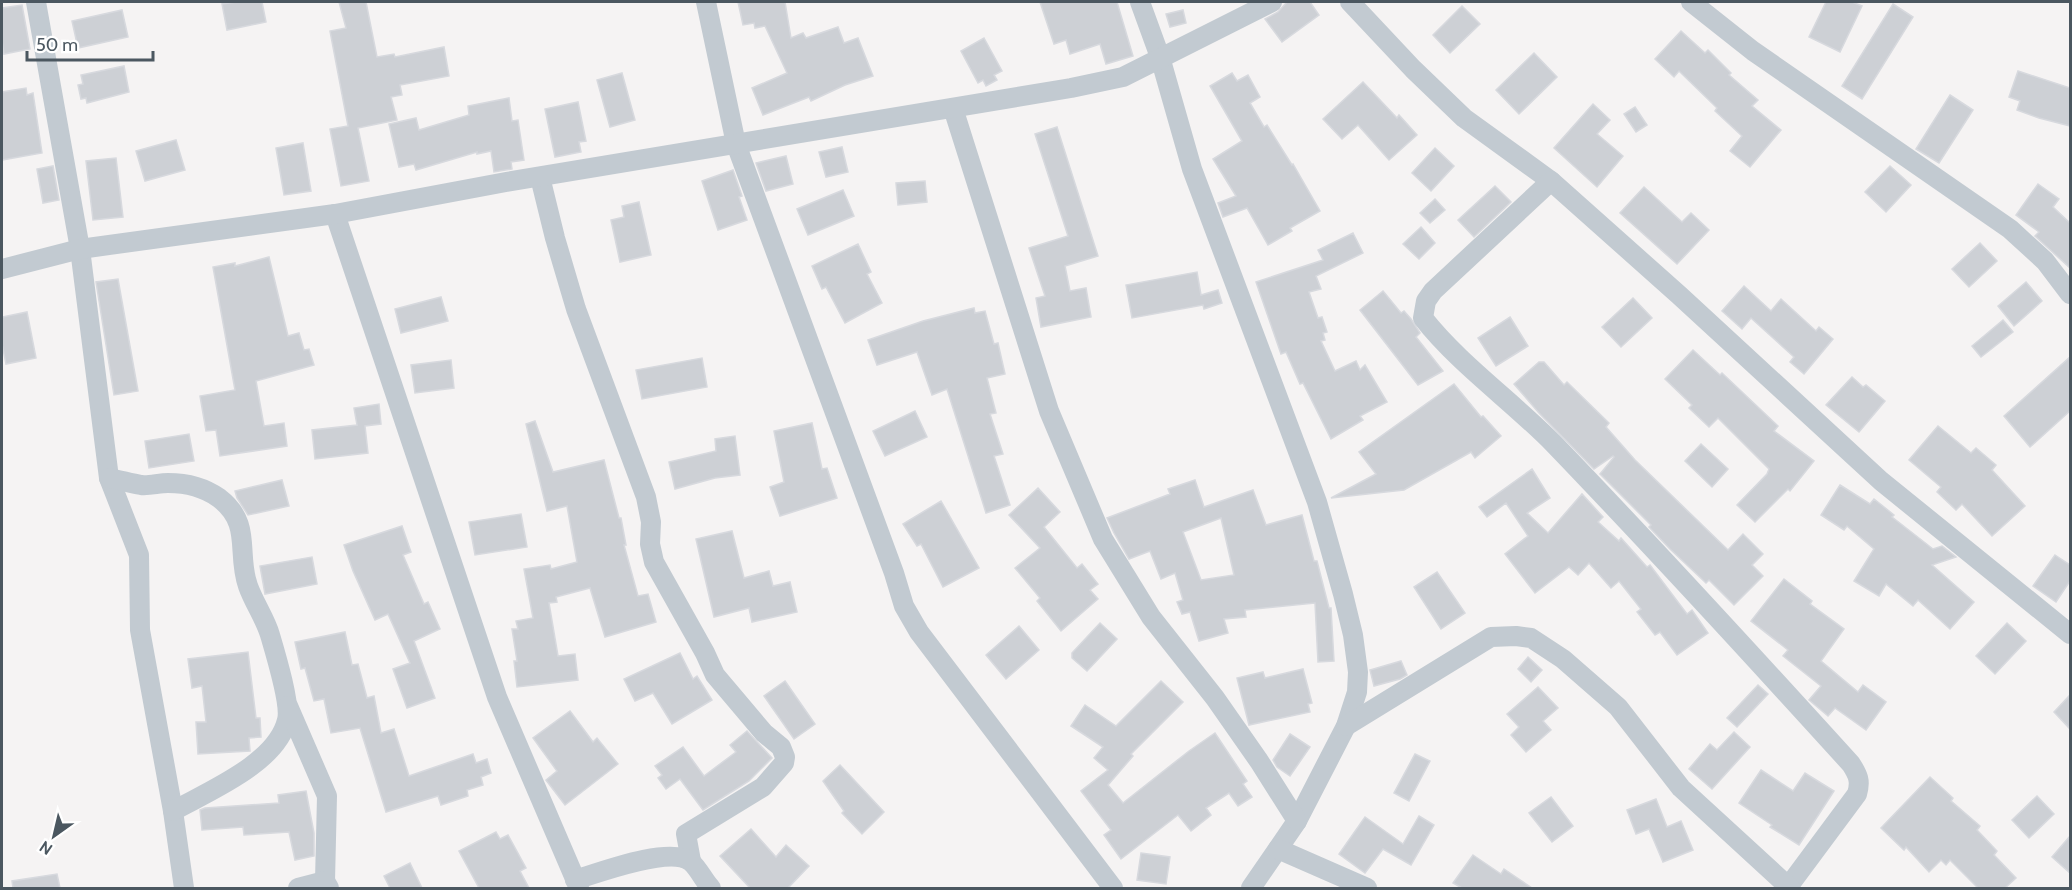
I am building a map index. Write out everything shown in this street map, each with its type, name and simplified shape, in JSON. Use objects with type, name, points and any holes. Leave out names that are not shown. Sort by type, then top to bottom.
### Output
[{"type":"street","points":[[36,2],[80,249],[110,478],[139,555],[140,630],[173,810],[184,888]]},
{"type":"street","points":[[706,2],[736,144],[894,573],[904,606],[919,632],[1113,888]]},
{"type":"street","points":[[1140,2],[1160,57],[1192,169],[1317,502],[1353,635],[1358,672],[1357,692],[1346,726],[1297,821],[1251,888]]},
{"type":"street","points":[[2,269],[80,249],[335,214],[1123,77],[1272,2]]},
{"type":"street","points":[[1350,2],[1413,69],[1464,118],[1551,181],[1688,303],[1881,481],[2070,634]]},
{"type":"street","points":[[1691,2],[1753,51],[2010,229],[2045,261],[2070,294]]},
{"type":"street","points":[[953,108],[1049,411],[1103,539],[1151,616],[1215,698],[1297,821]]},
{"type":"street","points":[[540,177],[576,309],[646,497],[651,522],[650,544],[654,562],[705,652],[715,675],[765,733],[781,747],[785,757],[784,763],[763,787],[686,834],[691,861],[711,888]]},
{"type":"street","points":[[1346,726],[1491,637],[1516,636],[1531,638],[1563,659],[1618,706],[1681,788],[1789,888],[1857,794],[1860,785],[1859,777],[1851,764],[1688,585],[1582,473],[1532,421],[1479,374],[1424,318],[1426,301],[1433,291],[1551,181]]},
{"type":"street","points":[[335,214],[497,697],[577,884],[643,859],[679,858],[691,861]]},
{"type":"street","points":[[110,478],[142,485],[186,484],[203,489],[231,508],[239,521],[247,583],[270,634],[287,703],[327,795],[327,885],[298,888]]},
{"type":"street","points":[[173,810],[236,776],[266,754],[281,736],[287,720],[287,703]]},
{"type":"street","points":[[1278,849],[1366,888]]},
{"type":"building","points":[[262,2],[266,22],[227,30],[222,4]]},
{"type":"building","points":[[339,2],[366,2],[377,57],[394,54],[395,57],[444,47],[449,76],[400,85],[402,95],[391,97],[397,120],[358,128],[369,181],[341,186],[330,129],[348,126],[330,31],[346,28]]},
{"type":"building","points":[[738,2],[785,2],[791,38],[803,33],[806,38],[838,27],[844,43],[858,38],[873,76],[845,85],[811,101],[809,97],[763,115],[752,88],[787,73],[765,26],[755,28],[754,23],[743,25]]},
{"type":"building","points":[[1040,2],[1117,2],[1133,56],[1106,64],[1100,44],[1070,54],[1066,40],[1054,44]]},
{"type":"building","points":[[1287,2],[1310,2],[1319,15],[1282,42],[1265,19],[1278,12]]},
{"type":"building","points":[[1826,2],[1852,2],[1862,6],[1840,52],[1809,37]]},
{"type":"building","points":[[1893,4],[1913,17],[1862,99],[1842,86]]},
{"type":"building","points":[[22,5],[30,49],[4,54],[2,8]]},
{"type":"building","points":[[1462,6],[1480,24],[1450,53],[1433,35]]},
{"type":"building","points":[[122,10],[128,37],[78,48],[72,21]]},
{"type":"building","points":[[1183,10],[1186,23],[1170,27],[1166,14]]},
{"type":"building","points":[[1681,31],[1705,53],[1708,50],[1731,73],[1729,75],[1758,100],[1752,106],[1781,130],[1750,167],[1730,151],[1742,136],[1715,111],[1717,108],[1679,71],[1674,77],[1655,59]]},
{"type":"building","points":[[984,38],[1002,71],[994,75],[997,80],[986,86],[983,80],[978,83],[961,51]]},
{"type":"building","points":[[1534,53],[1557,77],[1519,114],[1496,90]]},
{"type":"building","points":[[124,66],[129,92],[87,103],[86,98],[81,99],[78,85],[83,84],[81,75]]},
{"type":"building","points":[[2018,71],[2070,88],[2070,126],[2017,110],[2020,101],[2009,97]]},
{"type":"building","points":[[622,73],[635,120],[610,127],[597,80]]},
{"type":"building","points":[[1232,73],[1237,81],[1248,75],[1260,97],[1250,103],[1264,127],[1267,125],[1293,164],[1320,211],[1290,228],[1292,231],[1268,245],[1247,208],[1223,217],[1218,203],[1236,196],[1213,159],[1242,141],[1210,86]]},
{"type":"building","points":[[1363,82],[1397,118],[1399,115],[1417,135],[1389,160],[1358,125],[1342,139],[1323,119]]},
{"type":"building","points":[[26,88],[27,95],[33,93],[42,153],[2,160],[2,92]]},
{"type":"building","points":[[1950,95],[1973,110],[1939,163],[1916,149]]},
{"type":"building","points":[[509,98],[512,121],[518,120],[524,160],[511,162],[512,169],[494,172],[491,151],[477,154],[477,152],[416,170],[414,164],[399,167],[389,124],[416,118],[419,130],[469,115],[468,106]]},
{"type":"building","points":[[578,102],[586,141],[579,142],[581,152],[555,157],[545,109]]},
{"type":"building","points":[[1593,104],[1610,120],[1597,134],[1623,156],[1597,187],[1554,148]]},
{"type":"building","points":[[1635,107],[1647,125],[1636,132],[1624,114]]},
{"type":"building","points":[[1057,127],[1098,256],[1065,266],[1070,291],[1086,288],[1091,317],[1041,327],[1036,298],[1045,296],[1029,248],[1068,236],[1035,134]]},
{"type":"building","points":[[176,140],[185,170],[145,181],[136,151]]},
{"type":"building","points":[[303,143],[311,191],[284,195],[276,148]]},
{"type":"building","points":[[842,147],[848,172],[826,177],[819,152]]},
{"type":"building","points":[[1435,148],[1454,166],[1431,191],[1412,173]]},
{"type":"building","points":[[786,156],[793,184],[766,191],[756,163]]},
{"type":"building","points":[[116,158],[123,217],[93,220],[86,161]]},
{"type":"building","points":[[53,166],[59,200],[43,203],[37,169]]},
{"type":"building","points":[[1890,166],[1911,185],[1886,212],[1865,192]]},
{"type":"building","points":[[733,170],[747,220],[718,230],[702,181]]},
{"type":"building","points":[[925,181],[927,202],[898,205],[896,183]]},
{"type":"building","points":[[2038,184],[2059,199],[2053,207],[2070,223],[2070,268],[2035,236],[2039,232],[2016,215]]},
{"type":"building","points":[[1495,186],[1511,202],[1474,237],[1458,220]]},
{"type":"building","points":[[1644,187],[1682,222],[1691,213],[1709,230],[1677,264],[1620,213]]},
{"type":"building","points":[[843,190],[854,216],[808,235],[797,209]]},
{"type":"building","points":[[1435,199],[1445,210],[1430,223],[1420,213]]},
{"type":"building","points":[[639,202],[651,255],[620,262],[611,220],[624,217],[622,206]]},
{"type":"building","points":[[1421,227],[1435,243],[1419,259],[1403,244]]},
{"type":"building","points":[[1353,233],[1363,253],[1316,276],[1321,289],[1309,292],[1318,318],[1322,317],[1327,332],[1323,333],[1325,340],[1321,341],[1335,371],[1356,361],[1360,370],[1365,365],[1387,402],[1360,416],[1363,420],[1331,439],[1303,383],[1300,384],[1286,352],[1281,354],[1256,282],[1323,260],[1318,250]]},
{"type":"building","points":[[1980,243],[1997,261],[1969,287],[1952,269]]},
{"type":"building","points":[[858,244],[871,272],[867,274],[882,303],[845,323],[826,287],[822,289],[812,266]]},
{"type":"building","points":[[269,257],[288,336],[299,333],[304,350],[309,349],[314,365],[256,381],[264,426],[284,423],[287,446],[220,456],[216,430],[206,431],[200,396],[235,390],[213,267],[235,263],[235,266]]},
{"type":"building","points":[[1197,272],[1201,295],[1218,290],[1222,303],[1204,309],[1203,305],[1132,318],[1126,285]]},
{"type":"building","points":[[118,279],[138,391],[114,395],[96,282]]},
{"type":"building","points":[[2026,282],[2042,301],[2014,326],[1998,306]]},
{"type":"building","points":[[1744,286],[1771,311],[1781,299],[1816,331],[1819,327],[1833,339],[1804,374],[1790,362],[1794,357],[1751,318],[1742,329],[1722,311]]},
{"type":"building","points":[[1383,291],[1401,313],[1404,311],[1411,319],[1420,333],[1416,337],[1443,371],[1418,385],[1360,310]]},
{"type":"building","points":[[441,297],[448,321],[401,333],[395,309]]},
{"type":"building","points":[[1633,298],[1652,318],[1621,347],[1602,327]]},
{"type":"building","points":[[974,308],[975,313],[985,311],[994,344],[998,343],[1005,374],[987,378],[996,413],[990,414],[1003,454],[994,456],[1010,505],[986,513],[947,389],[932,395],[917,352],[877,365],[868,340],[923,321]]},
{"type":"building","points":[[27,312],[36,358],[6,364],[2,344],[2,317]]},
{"type":"building","points":[[1510,317],[1528,346],[1496,366],[1478,338]]},
{"type":"building","points":[[2003,320],[2013,332],[1981,357],[1972,346]]},
{"type":"building","points":[[1693,350],[1720,375],[1722,373],[1778,426],[1774,431],[1814,461],[1790,491],[1788,489],[1755,522],[1737,505],[1767,474],[1769,469],[1718,418],[1709,427],[1689,408],[1692,405],[1665,379]]},
{"type":"building","points":[[2070,357],[2070,411],[2030,447],[2004,416]]},
{"type":"building","points":[[702,358],[707,387],[642,399],[636,370]]},
{"type":"building","points":[[451,360],[454,388],[415,393],[411,365]]},
{"type":"building","points":[[1539,362],[1544,362],[1564,385],[1567,382],[1609,423],[1606,427],[1635,460],[1728,550],[1743,534],[1763,554],[1752,565],[1763,576],[1734,605],[1709,580],[1706,583],[1670,549],[1649,527],[1651,525],[1600,474],[1614,457],[1594,469],[1514,384]]},
{"type":"building","points":[[1852,377],[1885,401],[1859,432],[1826,405]]},
{"type":"building","points":[[1454,384],[1481,417],[1483,416],[1501,436],[1475,458],[1471,452],[1404,490],[1331,498],[1376,474],[1359,452]]},
{"type":"building","points":[[379,404],[381,424],[365,426],[368,453],[315,459],[312,430],[357,425],[354,408]]},
{"type":"building","points":[[915,411],[927,437],[885,456],[873,431]]},
{"type":"building","points":[[535,421],[553,472],[604,460],[619,518],[621,518],[626,545],[624,545],[638,596],[648,594],[656,622],[605,637],[590,588],[556,597],[557,602],[549,603],[558,656],[575,654],[578,680],[517,687],[514,661],[517,661],[512,629],[518,629],[516,621],[533,618],[524,569],[550,565],[551,569],[577,562],[567,506],[547,511],[526,424]]},
{"type":"building","points":[[812,423],[822,469],[827,468],[837,498],[780,516],[770,487],[784,482],[774,431]]},
{"type":"building","points":[[1938,426],[1971,453],[1976,448],[1996,465],[1992,470],[2025,506],[1992,536],[1962,504],[1956,510],[1937,492],[1941,487],[1909,460]]},
{"type":"building","points":[[189,434],[194,461],[149,468],[145,441]]},
{"type":"building","points":[[735,436],[740,475],[715,478],[675,489],[669,462],[716,451],[715,439]]},
{"type":"building","points":[[1701,444],[1728,469],[1712,487],[1685,461]]},
{"type":"building","points":[[1532,469],[1550,498],[1527,513],[1548,533],[1582,494],[1603,517],[1598,522],[1619,541],[1621,538],[1647,567],[1650,565],[1687,614],[1692,610],[1708,633],[1677,655],[1660,632],[1655,635],[1637,612],[1641,609],[1619,581],[1611,588],[1589,563],[1578,575],[1569,567],[1535,593],[1505,554],[1528,536],[1506,503],[1487,517],[1479,507]]},
{"type":"building","points":[[282,480],[289,506],[248,515],[235,491]]},
{"type":"building","points":[[1195,480],[1204,507],[1253,490],[1266,525],[1302,515],[1314,561],[1317,561],[1329,608],[1331,608],[1334,661],[1318,662],[1315,603],[1245,610],[1246,617],[1224,619],[1228,633],[1199,641],[1190,612],[1182,614],[1177,602],[1183,600],[1175,573],[1161,579],[1150,551],[1129,559],[1107,518],[1170,494],[1168,489]],"holes":[[[1221,518],[1234,575],[1201,580],[1183,532]]]},
{"type":"building","points":[[1840,485],[1870,504],[1874,499],[1894,515],[1892,517],[1933,549],[1942,546],[1956,557],[1932,565],[1974,602],[1950,629],[1918,600],[1913,606],[1886,584],[1879,596],[1854,581],[1874,549],[1847,526],[1844,530],[1821,515]]},
{"type":"building","points":[[1038,488],[1060,512],[1044,527],[1077,568],[1082,564],[1098,584],[1090,590],[1098,599],[1061,631],[1037,601],[1040,598],[1015,568],[1040,548],[1009,515]]},
{"type":"building","points":[[941,501],[979,568],[943,587],[921,544],[917,546],[903,524]]},
{"type":"building","points":[[521,514],[527,547],[475,555],[469,522]]},
{"type":"building","points":[[402,526],[411,552],[403,555],[424,604],[428,602],[440,629],[414,641],[435,698],[407,708],[393,669],[410,663],[388,614],[375,620],[344,545]]},
{"type":"building","points":[[732,531],[744,578],[769,571],[773,586],[790,582],[797,612],[752,622],[749,608],[714,617],[696,539]]},
{"type":"building","points":[[2055,555],[2070,565],[2070,581],[2056,602],[2033,586]]},
{"type":"building","points":[[312,557],[317,584],[265,594],[260,566]]},
{"type":"building","points":[[1437,572],[1465,613],[1441,629],[1414,587]]},
{"type":"building","points":[[1784,579],[1812,601],[1810,604],[1844,629],[1821,661],[1858,692],[1863,685],[1886,702],[1866,730],[1835,708],[1828,716],[1809,700],[1821,686],[1783,656],[1788,650],[1751,621]]},
{"type":"building","points":[[1100,623],[1117,639],[1087,671],[1072,658],[1072,653]]},
{"type":"building","points":[[2007,623],[2026,641],[1995,674],[1976,656]]},
{"type":"building","points":[[1019,626],[1039,650],[1006,679],[986,655]]},
{"type":"building","points":[[345,632],[352,665],[358,664],[367,698],[374,696],[381,733],[394,729],[409,776],[473,754],[476,763],[487,759],[491,773],[481,777],[483,785],[467,790],[468,796],[441,805],[438,796],[386,812],[360,728],[331,733],[324,699],[314,701],[305,668],[301,669],[295,642]]},
{"type":"building","points":[[248,652],[256,718],[260,718],[261,737],[249,738],[250,751],[198,754],[196,722],[206,722],[202,686],[192,688],[188,659]]},
{"type":"building","points":[[680,653],[693,679],[697,676],[712,700],[672,724],[653,693],[635,701],[624,679]]},
{"type":"building","points":[[1528,657],[1542,670],[1531,682],[1518,669]]},
{"type":"building","points":[[1401,661],[1407,675],[1374,686],[1370,670]]},
{"type":"building","points":[[1303,669],[1312,703],[1308,704],[1310,712],[1249,725],[1237,678],[1263,672],[1265,678]]},
{"type":"building","points":[[785,681],[815,724],[794,739],[764,696]]},
{"type":"building","points":[[1161,681],[1183,702],[1131,754],[1133,756],[1108,785],[1123,803],[1215,733],[1247,781],[1243,784],[1252,797],[1238,806],[1229,793],[1206,808],[1211,815],[1191,831],[1178,815],[1121,859],[1104,835],[1111,830],[1081,791],[1108,770],[1094,758],[1103,747],[1071,726],[1085,705],[1116,726]]},
{"type":"building","points":[[1758,685],[1768,694],[1737,727],[1727,718]]},
{"type":"building","points":[[1538,687],[1558,708],[1543,721],[1551,730],[1526,752],[1511,735],[1519,727],[1507,714]]},
{"type":"building","points":[[2070,695],[2070,729],[2054,712]]},
{"type":"building","points":[[570,711],[593,742],[597,738],[618,764],[565,805],[546,780],[557,771],[533,738]]},
{"type":"building","points":[[747,731],[772,758],[749,781],[703,810],[680,779],[666,789],[658,778],[662,775],[655,766],[683,747],[704,776],[736,752],[730,745]]},
{"type":"building","points":[[1734,732],[1750,747],[1712,789],[1689,769],[1710,744],[1717,750]]},
{"type":"building","points":[[1290,734],[1310,747],[1290,776],[1277,767],[1273,760]]},
{"type":"building","points":[[1415,754],[1430,761],[1409,801],[1394,793]]},
{"type":"building","points":[[840,765],[884,812],[862,834],[842,813],[844,811],[823,781]]},
{"type":"building","points":[[1761,770],[1793,791],[1805,773],[1834,791],[1799,845],[1770,827],[1772,825],[1739,803]]},
{"type":"building","points":[[1930,777],[1953,798],[1951,801],[1980,826],[1977,830],[1997,851],[1994,855],[2016,878],[2005,888],[1978,888],[1950,860],[1946,865],[1941,860],[1929,872],[1906,847],[1904,850],[1881,828]]},
{"type":"building","points":[[306,791],[314,833],[314,856],[295,860],[289,832],[244,835],[243,827],[202,830],[200,810],[205,808],[279,803],[278,795]]},
{"type":"building","points":[[2037,796],[2054,814],[2029,838],[2012,820]]},
{"type":"building","points":[[1551,797],[1573,826],[1552,842],[1529,813]]},
{"type":"building","points":[[1656,799],[1667,827],[1681,821],[1693,850],[1663,862],[1649,829],[1636,834],[1627,810]]},
{"type":"building","points":[[1419,816],[1434,825],[1411,865],[1383,849],[1365,873],[1339,854],[1365,817],[1403,844]]},
{"type":"building","points":[[751,829],[776,857],[786,845],[809,866],[788,888],[750,888],[720,856]]},
{"type":"building","points":[[496,832],[500,839],[508,835],[526,868],[520,871],[529,888],[479,888],[459,851]]},
{"type":"building","points":[[2070,836],[2070,873],[2052,857]]},
{"type":"building","points":[[1141,853],[1170,857],[1166,884],[1137,880]]},
{"type":"building","points":[[1473,855],[1501,874],[1504,869],[1532,888],[1462,888],[1453,883]]},
{"type":"building","points":[[410,863],[422,888],[390,888],[384,876]]},
{"type":"building","points":[[57,874],[60,888],[13,888],[12,881]]}]
